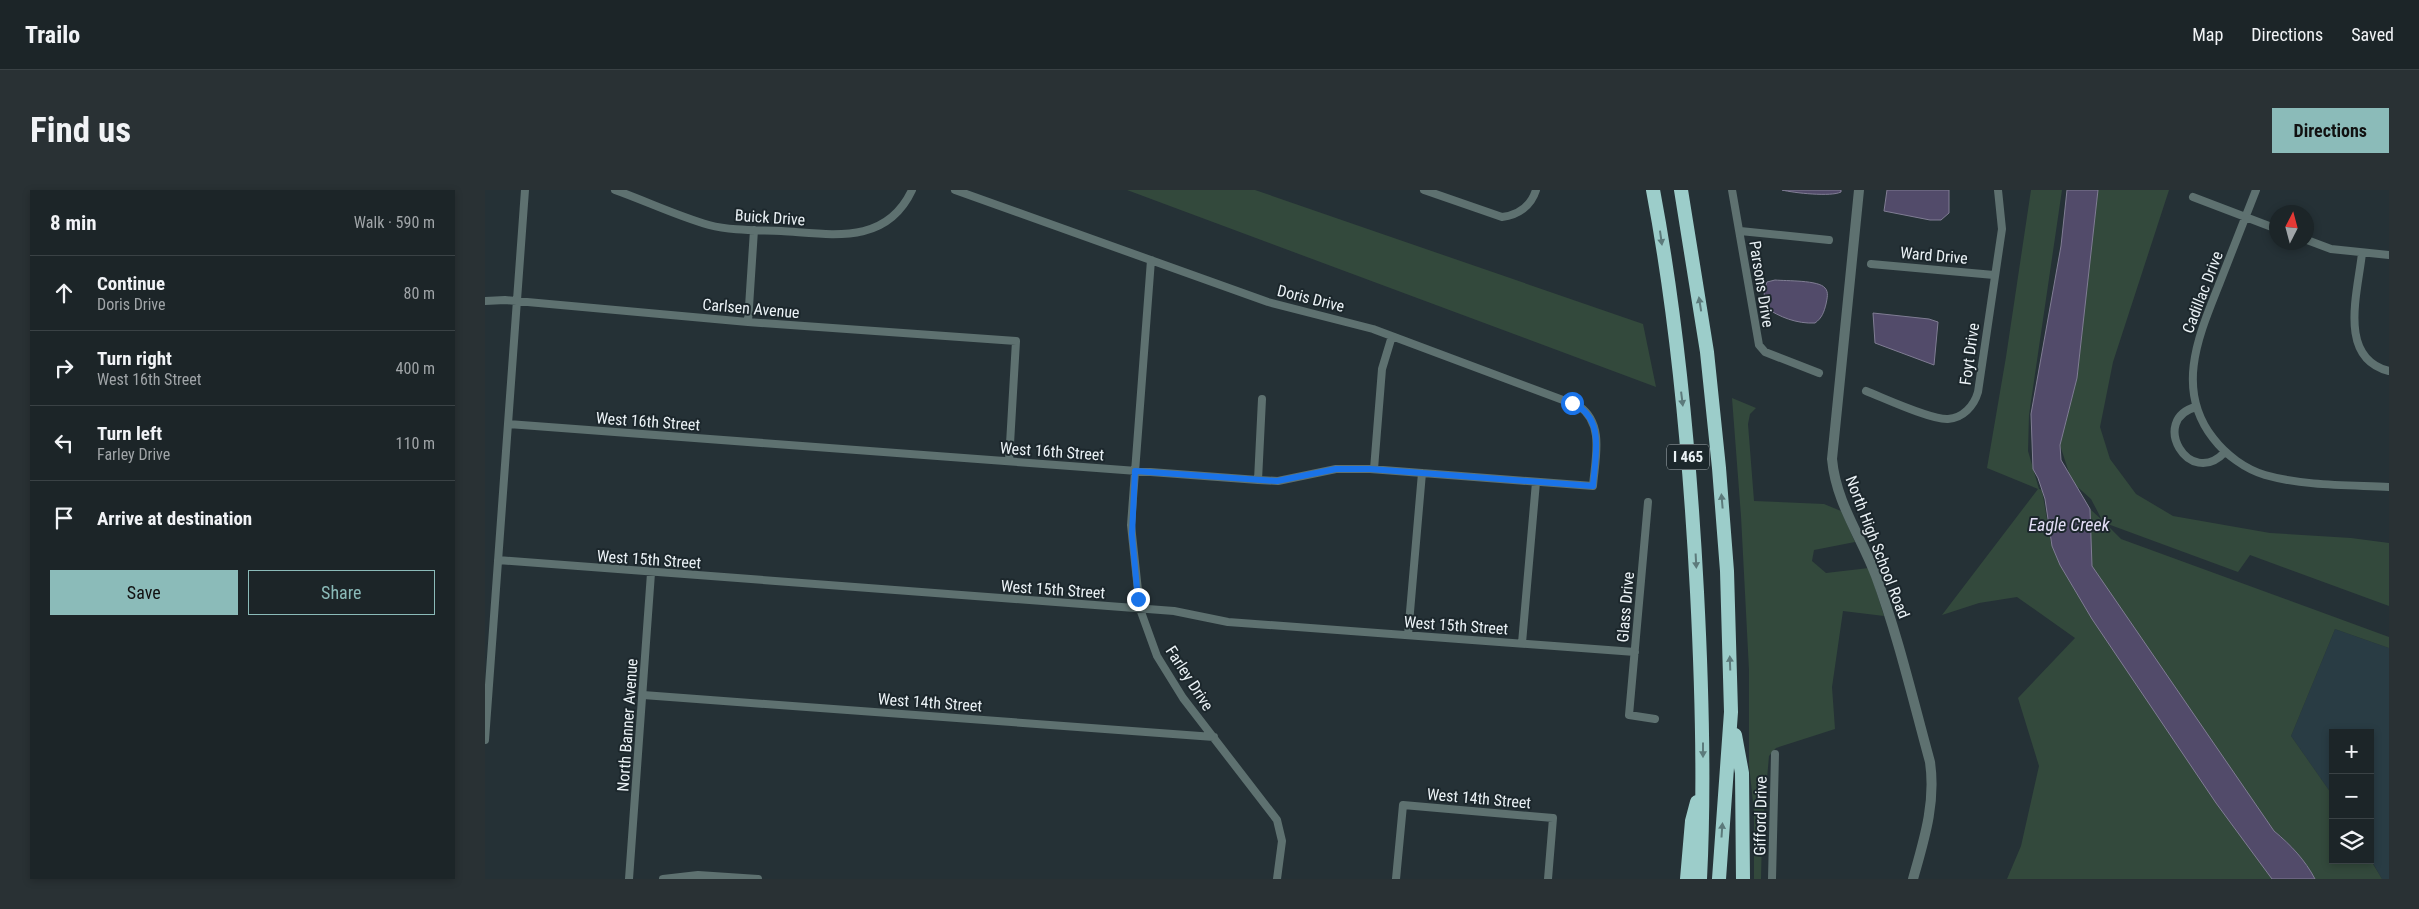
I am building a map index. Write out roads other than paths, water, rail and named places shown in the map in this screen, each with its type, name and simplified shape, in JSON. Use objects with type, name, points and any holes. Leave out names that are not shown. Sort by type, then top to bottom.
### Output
[{"type":"highway","name":"I 465","points":[[1653,190],[1675,344],[1690,478],[1703,714],[1700,879]]},
{"type":"highway","name":"I 465","points":[[1681,190],[1706,343],[1727,571],[1731,712],[1719,879]]},
{"type":"highway","points":[[1731,712],[1742,773],[1743,879]]},
{"type":"highway","points":[[1687,879],[1692,821],[1703,774]]},
{"type":"street","points":[[485,740],[525,190]]},
{"type":"street","name":"Buick Drive","points":[[615,190],[706,224],[754,230],[842,235],[866,231],[891,218],[905,202],[912,190]]},
{"type":"street","name":"Doris Drive","points":[[955,190],[1268,302],[1333,317],[1392,336],[1582,408],[1591,419],[1596,432],[1593,486]]},
{"type":"street","points":[[1424,190],[1492,215],[1507,216],[1524,209],[1531,201],[1536,190]]},
{"type":"street","name":"Parsons Drive","points":[[1732,190],[1759,345],[1765,352],[1819,373]]},
{"type":"street","name":"North High School Road","points":[[1859,190],[1832,459],[1840,498],[1871,563],[1882,593],[1930,762],[1932,779],[1931,808],[1913,879]]},
{"type":"street","name":"Foyt Drive","points":[[1866,391],[1940,418],[1954,418],[1967,410],[1978,392],[2002,224],[1998,190]]},
{"type":"street","name":"Cadillac Drive","points":[[2256,190],[2196,344],[2192,379],[2196,407],[2211,436],[2225,452],[2252,470],[2278,478],[2389,487]]},
{"type":"street","points":[[2193,196],[2269,226]]},
{"type":"street","points":[[748,322],[754,230]]},
{"type":"street","points":[[1740,231],[1829,240]]},
{"type":"street","points":[[2314,243],[2331,249],[2389,255]]},
{"type":"street","points":[[2362,253],[2354,326],[2355,340],[2368,360],[2376,367],[2389,371]]},
{"type":"street","name":"Farley Drive","points":[[1151,260],[1132,535],[1140,609],[1160,662],[1183,698],[1277,820],[1282,838],[1277,879]]},
{"type":"street","name":"Ward Drive","points":[[1871,264],[1994,275]]},
{"type":"street","name":"Carlsen Avenue","points":[[485,301],[1016,341],[1009,462]]},
{"type":"street","points":[[1374,469],[1382,369],[1392,336]]},
{"type":"street","points":[[1258,480],[1262,399]]},
{"type":"street","points":[[2196,407],[2183,414],[2176,425],[2175,436],[2179,449],[2190,459],[2203,463],[2217,459],[2225,452]]},
{"type":"street","name":"West 16th Street","points":[[508,424],[1258,480],[1277,481],[1336,469],[1374,469],[1593,486]]},
{"type":"street","points":[[1408,635],[1422,473]]},
{"type":"street","points":[[1522,643],[1536,482]]},
{"type":"street","name":"Glass Drive","points":[[1649,502],[1629,715],[1655,719]]},
{"type":"street","name":"West 15th Street","points":[[498,560],[1174,611],[1228,622],[1635,652]]},
{"type":"street","name":"North Banner Avenue","points":[[629,879],[651,573]]},
{"type":"street","name":"West 14th Street","points":[[643,695],[1214,737]]},
{"type":"street","name":"Gifford Drive","points":[[1773,879],[1775,754]]},
{"type":"street","name":"West 14th Street","points":[[1396,879],[1403,805],[1553,818],[1549,879]]},
{"type":"street","points":[[663,879],[698,875],[757,879]]},
{"type":"water","points":[[1782,190],[1841,190],[1841,192],[1821,194]]},
{"type":"water","points":[[1887,190],[1949,190],[1949,213],[1941,220],[1930,220],[1884,211]]},
{"type":"water","name":"Eagle Creek","points":[[2067,190],[2098,190],[2077,378],[2060,445],[2061,460],[2090,509],[2092,566],[2274,831],[2297,853],[2315,879],[2272,879],[2216,803],[2092,619],[2060,565],[2052,546],[2045,499],[2033,469],[2031,414],[2061,246]]},
{"type":"water","points":[[1775,280],[1809,282],[1822,285],[1826,290],[1827,300],[1819,319],[1815,323],[1795,321],[1782,317],[1765,307],[1764,290],[1767,282]]},
{"type":"water","points":[[1873,313],[1929,319],[1938,322],[1934,365],[1875,343]]}]
